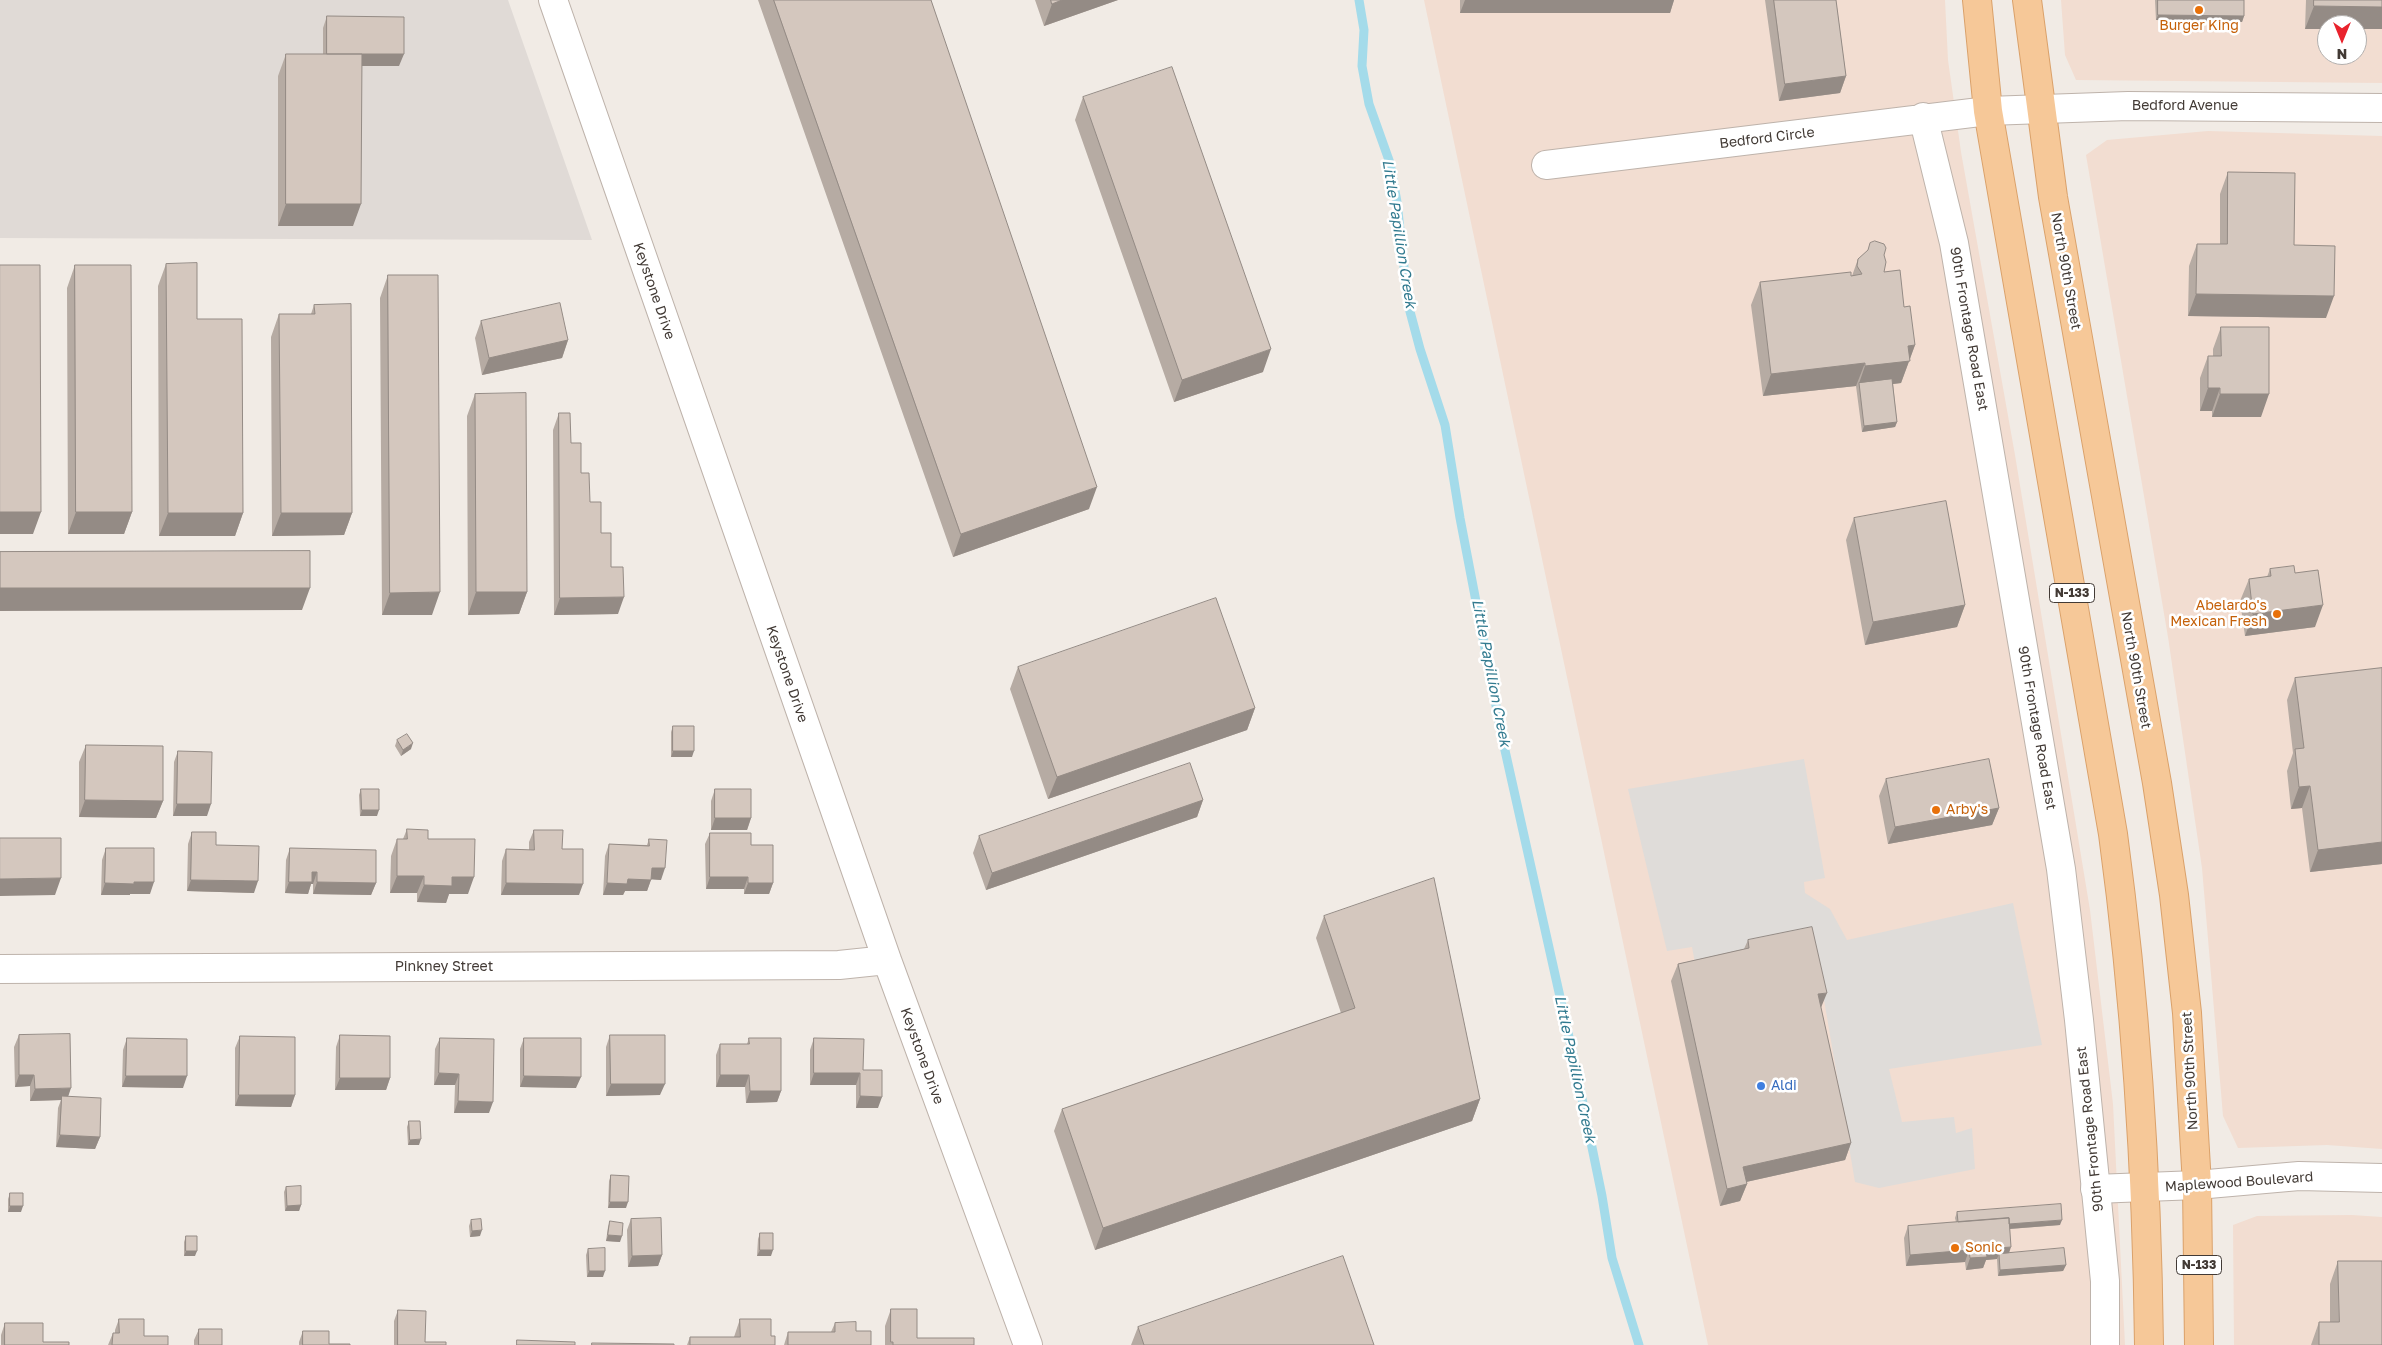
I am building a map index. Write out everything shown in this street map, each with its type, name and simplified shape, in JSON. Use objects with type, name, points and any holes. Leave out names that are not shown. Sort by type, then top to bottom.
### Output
[{"type":"main road","name":"N-133","points":[[1976,0],[1988,111],[2114,834],[2130,960],[2146,1188],[2149,1345]]},
{"type":"main road","name":"North 90th Street","points":[[2027,0],[2040,108],[2081,356],[2157,783],[2174,895],[2187,1013],[2196,1185],[2199,1345]]},
{"type":"street","name":"Keystone Drive","points":[[553,0],[887,960],[1028,1345]]},
{"type":"street","name":"Bedford Avenue","points":[[1988,111],[2128,106],[2382,108]]},
{"type":"street","name":"Bedford Circle","points":[[1546,165],[1988,111]]},
{"type":"street","name":"90th Frontage Road East","points":[[1923,118],[1954,243],[2061,869],[2079,1020],[2105,1281],[2105,1345]]},
{"type":"street","name":"Pinkney Street","points":[[0,969],[839,965],[887,960]]},
{"type":"street","name":"Maplewood Boulevard","points":[[2095,1189],[2196,1185],[2299,1176],[2382,1178]]},
{"type":"shaded area","points":[[0,0],[508,0],[592,240],[0,238]]},
{"type":"shaded area","points":[[1424,0],[1945,0],[1948,60],[1961,152],[2015,455],[2090,910],[2113,1104],[2125,1345],[1708,1345]]},
{"type":"shaded area","points":[[2061,0],[2382,0],[2382,83],[2076,80],[2065,55]]},
{"type":"shaded area","points":[[2208,131],[2382,136],[2382,1149],[2327,1145],[2238,1148],[2223,1116],[2202,868],[2168,637],[2086,155],[2107,140]]},
{"type":"shaded area","points":[[1804,759],[1825,878],[1804,882],[1805,893],[1830,909],[1847,940],[2013,903],[2042,1045],[1889,1069],[1902,1122],[1954,1117],[1956,1133],[1972,1128],[1975,1169],[1879,1188],[1855,1182],[1813,935],[1696,968],[1692,947],[1667,951],[1628,789]]},
{"type":"shaded area","points":[[2352,1215],[2382,1217],[2382,1345],[2234,1345],[2233,1225],[2257,1216]]},
{"type":"building","points":[[774,0],[931,0],[1097,487],[961,534]]},
{"type":"building","points":[[1051,0],[1062,0],[1052,4]]},
{"type":"building","points":[[1774,0],[1836,0],[1846,76],[1785,84]]},
{"type":"building","name":"Burger King","points":[[2158,0],[2244,0],[2244,16],[2158,15]]},
{"type":"building","points":[[2314,0],[2382,0],[2382,7],[2314,6]]},
{"type":"building","points":[[327,16],[404,17],[404,54],[327,54]]},
{"type":"building","points":[[286,54],[362,54],[361,204],[286,204]]},
{"type":"building","points":[[1172,67],[1271,349],[1182,380],[1083,97]]},
{"type":"building","points":[[2228,172],[2295,173],[2294,245],[2335,246],[2334,296],[2196,294],[2197,244],[2227,244]]},
{"type":"building","points":[[1875,241],[1884,244],[1886,248],[1884,272],[1900,270],[1904,307],[1910,306],[1915,345],[1908,346],[1910,361],[1865,366],[1865,363],[1771,374],[1760,282],[1851,272],[1851,276],[1862,274],[1857,266],[1858,259],[1868,250],[1870,243]]},
{"type":"building","points":[[197,263],[197,319],[242,319],[243,513],[168,513],[166,264]]},
{"type":"building","points":[[0,265],[40,265],[41,512],[0,512]]},
{"type":"building","points":[[75,265],[131,265],[132,512],[76,512]]},
{"type":"building","points":[[388,275],[438,275],[440,592],[390,593]]},
{"type":"building","points":[[560,303],[568,340],[489,358],[481,321]]},
{"type":"building","points":[[351,304],[352,513],[281,513],[279,314],[315,314],[314,305]]},
{"type":"building","points":[[2221,327],[2269,327],[2269,394],[2220,394],[2220,388],[2208,388],[2208,356],[2221,356]]},
{"type":"building","points":[[1892,379],[1897,422],[1864,426],[1859,383]]},
{"type":"building","points":[[526,393],[527,592],[476,592],[475,394]]},
{"type":"building","points":[[559,413],[570,413],[571,443],[581,443],[581,473],[589,473],[590,502],[601,502],[601,533],[611,533],[611,567],[623,567],[624,597],[560,598]]},
{"type":"building","points":[[1946,501],[1965,605],[1873,622],[1854,518]]},
{"type":"building","points":[[310,551],[310,588],[0,588],[0,552]]},
{"type":"building","points":[[2294,566],[2295,573],[2318,570],[2323,605],[2253,614],[2249,579],[2271,576],[2270,569]]},
{"type":"building","points":[[1216,598],[1255,708],[1057,777],[1018,667]]},
{"type":"building","points":[[2382,668],[2382,842],[2318,850],[2310,786],[2299,787],[2295,749],[2304,748],[2295,678]]},
{"type":"building","points":[[673,726],[694,726],[694,751],[673,751]]},
{"type":"building","points":[[407,734],[413,743],[403,750],[397,740]]},
{"type":"building","points":[[86,745],[163,746],[163,801],[85,800]]},
{"type":"building","points":[[178,751],[212,752],[211,804],[177,804]]},
{"type":"building","name":"Arby's","points":[[1989,759],[1999,808],[1895,827],[1886,779]]},
{"type":"building","points":[[1190,763],[1203,800],[992,873],[979,836]]},
{"type":"building","points":[[361,789],[379,789],[379,810],[362,810]]},
{"type":"building","points":[[715,789],[751,789],[751,818],[715,818]]},
{"type":"building","points":[[407,829],[428,830],[428,839],[475,839],[474,877],[452,877],[452,886],[424,885],[424,876],[397,876],[397,839],[407,839]]},
{"type":"building","points":[[534,830],[563,830],[562,849],[583,849],[583,884],[506,883],[506,849],[534,850]]},
{"type":"building","points":[[192,832],[216,832],[216,845],[259,846],[258,881],[191,880]]},
{"type":"building","points":[[710,833],[751,833],[751,845],[773,845],[773,883],[748,883],[748,877],[710,877]]},
{"type":"building","points":[[0,838],[61,838],[61,878],[0,879]]},
{"type":"building","points":[[649,839],[667,840],[665,868],[652,868],[651,880],[628,879],[627,884],[607,883],[609,844],[649,846]]},
{"type":"building","points":[[106,848],[154,848],[154,882],[134,882],[134,884],[105,883]]},
{"type":"building","points":[[290,848],[376,850],[376,883],[317,882],[317,872],[312,872],[312,882],[289,882]]},
{"type":"building","points":[[1434,878],[1480,1099],[1103,1228],[1062,1109],[1355,1008],[1324,916]]},
{"type":"building","name":"Aldi","points":[[1812,927],[1827,993],[1818,994],[1851,1143],[1743,1167],[1747,1184],[1727,1189],[1678,964],[1749,948],[1748,940]]},
{"type":"building","points":[[70,1034],[71,1088],[35,1089],[34,1075],[19,1075],[19,1035]]},
{"type":"building","points":[[340,1035],[390,1036],[390,1078],[340,1078]]},
{"type":"building","points":[[610,1035],[665,1035],[665,1084],[611,1084]]},
{"type":"building","points":[[240,1036],[295,1037],[295,1095],[239,1095]]},
{"type":"building","points":[[127,1038],[187,1039],[187,1076],[126,1076]]},
{"type":"building","points":[[440,1038],[494,1039],[493,1102],[458,1101],[459,1074],[439,1073]]},
{"type":"building","points":[[524,1038],[581,1038],[581,1077],[524,1076]]},
{"type":"building","points":[[749,1038],[781,1038],[781,1091],[750,1091],[749,1075],[720,1075],[720,1044],[749,1044]]},
{"type":"building","points":[[814,1038],[864,1039],[863,1070],[882,1070],[882,1097],[860,1096],[860,1073],[814,1073]]},
{"type":"building","points":[[62,1096],[101,1098],[100,1137],[60,1135]]},
{"type":"building","points":[[409,1121],[420,1121],[421,1139],[410,1140]]},
{"type":"building","points":[[611,1175],[629,1176],[628,1202],[610,1202]]},
{"type":"building","points":[[301,1186],[301,1205],[287,1206],[286,1187]]},
{"type":"building","points":[[10,1193],[23,1193],[23,1206],[10,1206]]},
{"type":"building","points":[[2061,1204],[2062,1220],[2009,1224],[2009,1218],[1958,1222],[1957,1212]]},
{"type":"building","points":[[661,1218],[662,1255],[632,1256],[631,1219]]},
{"type":"building","points":[[2009,1218],[2011,1247],[1986,1249],[1987,1257],[1970,1258],[1969,1250],[1910,1255],[1908,1226]]},
{"type":"building","points":[[481,1219],[482,1230],[472,1231],[471,1220]]},
{"type":"building","points":[[610,1221],[623,1223],[622,1236],[608,1235]]},
{"type":"building","points":[[760,1233],[773,1233],[773,1250],[760,1250]]},
{"type":"building","points":[[186,1236],[197,1236],[197,1251],[186,1251]]},
{"type":"building","points":[[605,1248],[605,1271],[589,1271],[588,1249]]},
{"type":"building","points":[[2064,1248],[2066,1265],[2000,1270],[1999,1254]]},
{"type":"building","points":[[1343,1256],[1374,1345],[1144,1345],[1138,1327]]},
{"type":"building","points":[[2338,1261],[2382,1261],[2382,1345],[2319,1345],[2319,1322],[2339,1322]]},
{"type":"building","points":[[891,1309],[917,1309],[917,1338],[974,1338],[974,1345],[893,1345],[893,1342],[891,1342]]},
{"type":"building","points":[[398,1310],[426,1311],[425,1342],[446,1342],[446,1345],[398,1345]]},
{"type":"building","points":[[119,1319],[144,1319],[144,1336],[168,1336],[168,1345],[112,1345],[113,1333],[119,1333]]},
{"type":"building","points":[[740,1319],[771,1319],[771,1336],[775,1336],[775,1345],[690,1345],[690,1337],[740,1337]]},
{"type":"building","points":[[856,1322],[856,1331],[871,1331],[871,1345],[788,1345],[788,1332],[835,1332],[835,1323]]},
{"type":"building","points":[[5,1323],[43,1323],[43,1342],[69,1342],[69,1345],[5,1345]]},
{"type":"building","points":[[199,1329],[222,1329],[222,1345],[199,1345]]},
{"type":"building","points":[[303,1331],[329,1331],[329,1344],[350,1345],[303,1345]]},
{"type":"building","points":[[517,1340],[575,1342],[575,1345],[517,1345]]},
{"type":"building","points":[[592,1343],[674,1344],[674,1345],[592,1345]]},
{"type":"waterway","name":"Little Papillion Creek","points":[[1359,0],[1364,30],[1362,66],[1369,104],[1390,163],[1397,202],[1408,304],[1420,349],[1445,425],[1460,518],[1502,737],[1573,1055],[1602,1196],[1612,1258],[1639,1345]]},
{"type":"place","name":"Burger King","points":[[2199,10]]},
{"type":"place","name":"Abelardo's Mexican Fresh","points":[[2277,614]]},
{"type":"place","name":"Arby's","points":[[1936,810]]},
{"type":"place","name":"Aldi","points":[[1761,1086]]},
{"type":"place","name":"Sonic","points":[[1955,1248]]}]
